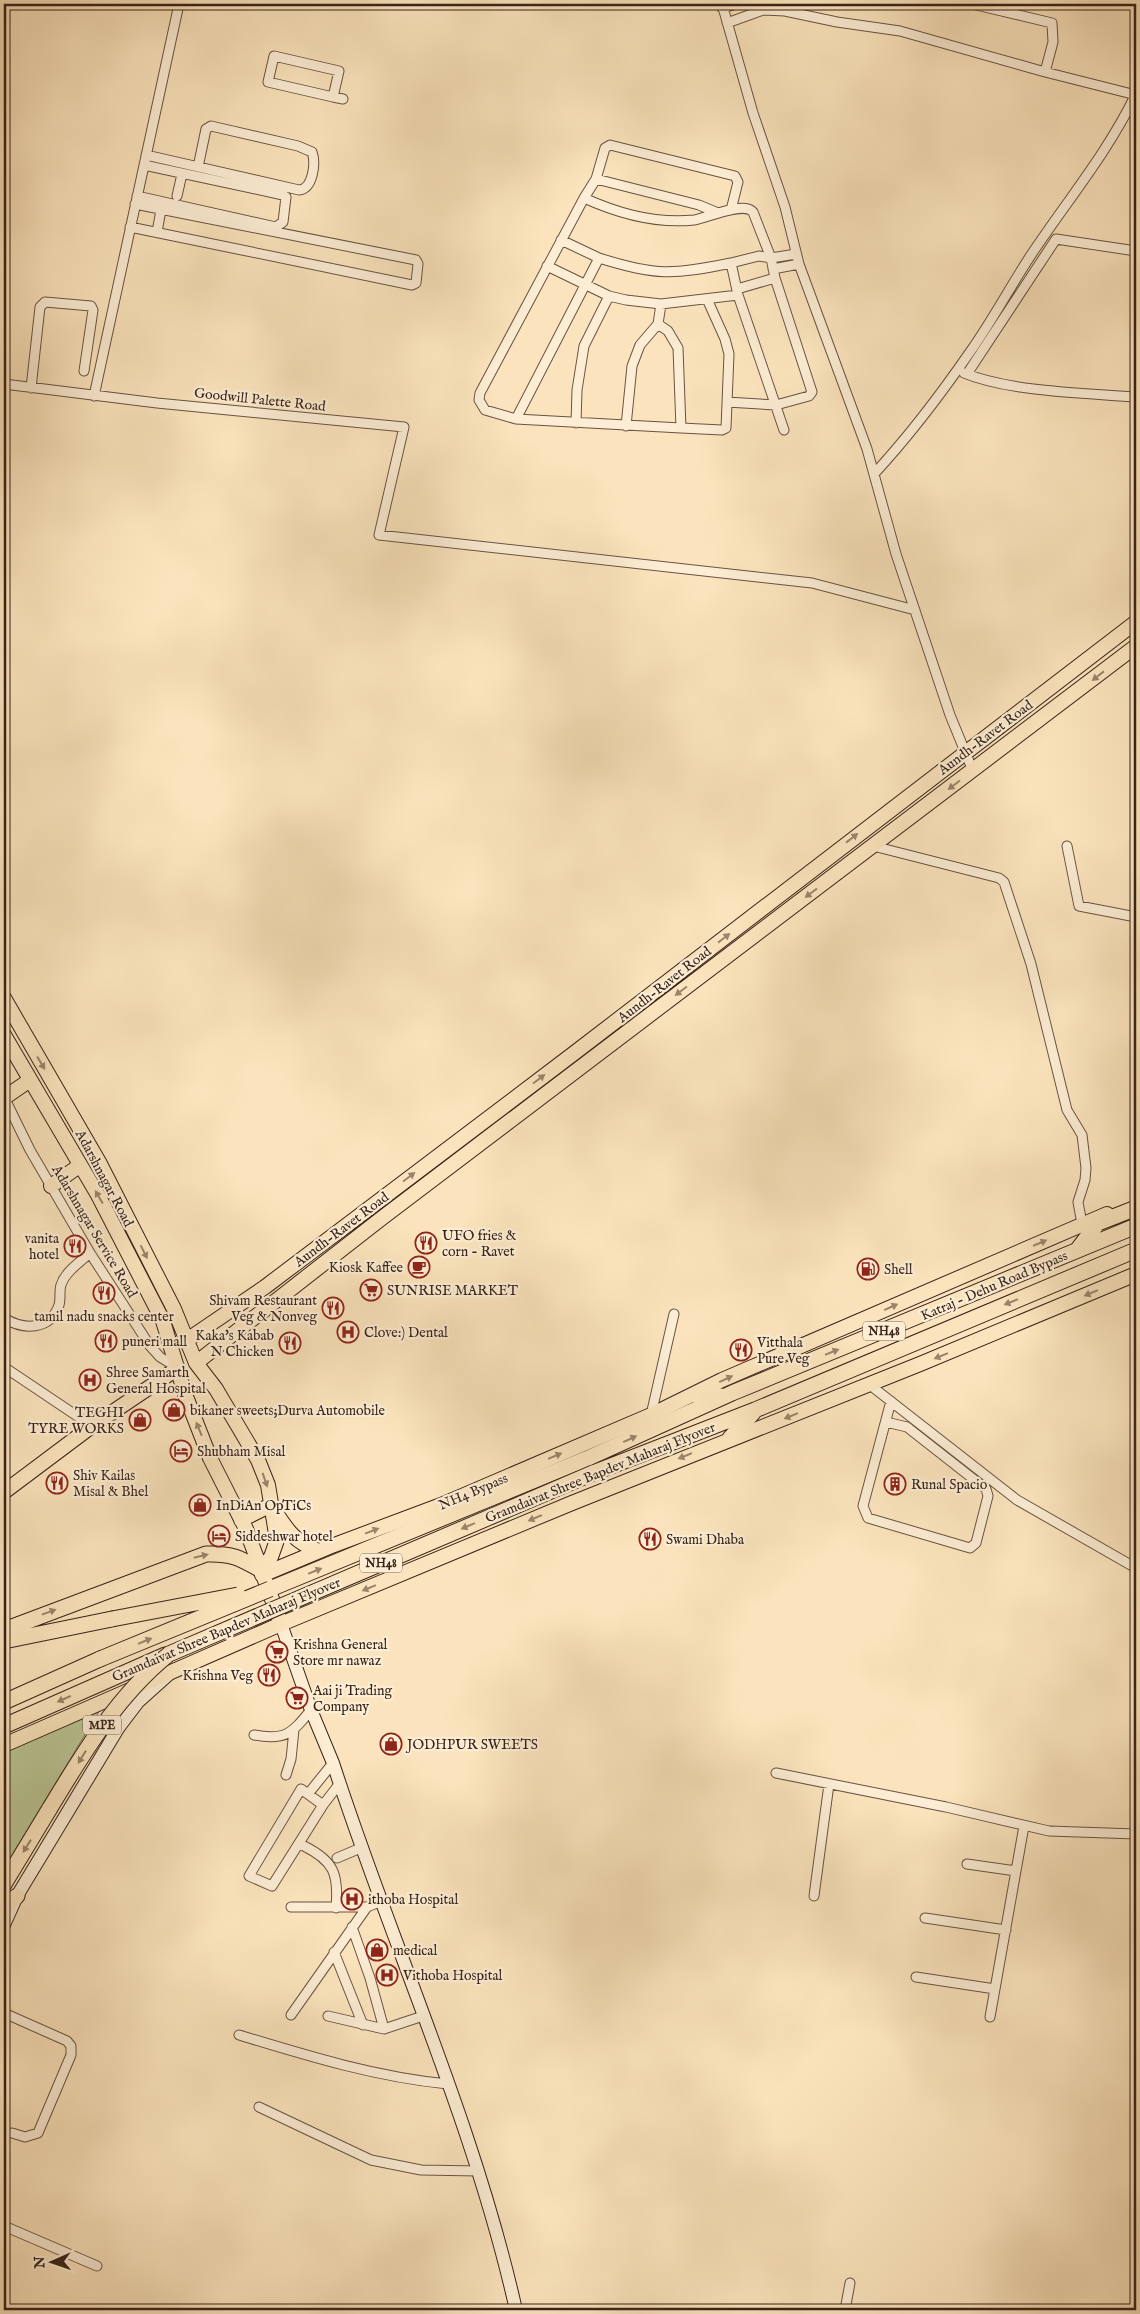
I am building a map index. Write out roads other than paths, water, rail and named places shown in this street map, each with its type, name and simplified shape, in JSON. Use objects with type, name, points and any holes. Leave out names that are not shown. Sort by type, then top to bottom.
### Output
[{"type":"highway","points":[[1077,1250],[1098,1224],[1136,1208]]},
{"type":"highway","name":"NH48","points":[[1077,1250],[1136,1226]]},
{"type":"highway","name":"Katraj - Dehu Road Bypass","points":[[689,1402],[723,1397],[1077,1250]]},
{"type":"highway","name":"Katraj - Dehu Road Bypass","points":[[756,1410],[1136,1250]]},
{"type":"highway","name":"Gramdaivat Shree Bapdev Maharaj Flyover","points":[[4,1726],[590,1466],[689,1402]]},
{"type":"highway","points":[[730,1438],[756,1410]]},
{"type":"highway","name":"Gramdaivat Shree Bapdev Maharaj Flyover","points":[[4,1702],[100,1659],[270,1589],[590,1466],[756,1410]]},
{"type":"highway","points":[[4,1630],[206,1554],[220,1553],[237,1556],[261,1572]]},
{"type":"highway","points":[[4,1641],[270,1589]]},
{"type":"highway","name":"MPE","points":[[4,1884],[107,1718],[132,1688],[169,1654]]},
{"type":"highway","points":[[4,1907],[17,1896]]},
{"type":"main road","name":"Aundh-Ravet Road","points":[[186,1340],[265,1287],[573,1054],[964,752],[1136,622]]},
{"type":"main road","name":"Aundh-Ravet Road","points":[[196,1363],[382,1218],[1136,646]]},
{"type":"main road","name":"Adarshnagar Road","points":[[4,998],[99,1162],[174,1309],[196,1363]]},
{"type":"main road","name":"Adarshnagar Road","points":[[4,1035],[121,1237],[163,1321],[185,1394],[210,1458],[241,1520],[281,1624]]},
{"type":"main road","points":[[4,1097],[30,1080]]},
{"type":"main road","points":[[51,1186],[79,1166]]},
{"type":"main road","name":"NH4 Bypass","points":[[261,1572],[441,1505],[651,1415],[689,1402],[722,1380],[1136,1201]]},
{"type":"main road","points":[[4,1745],[281,1624],[730,1438],[870,1385],[1136,1274]]},
{"type":"main road","points":[[196,1363],[216,1389],[258,1460],[268,1485],[277,1540],[271,1557],[261,1572]]},
{"type":"main road","points":[[4,1492],[92,1426],[178,1368]]},
{"type":"main road","points":[[241,1520],[271,1505]]},
{"type":"main road","points":[[271,1505],[289,1532],[303,1545],[319,1551]]},
{"type":"main road","points":[[281,1624],[311,1710],[333,1763],[479,2172],[506,2263],[516,2310]]},
{"type":"main road","points":[[4,1925],[17,1896],[119,1726],[138,1702],[172,1672]]},
{"type":"street","points":[[94,396],[179,4]]},
{"type":"street","points":[[737,4],[722,6],[756,121],[785,207],[799,264],[868,449],[896,554],[964,752],[973,771]]},
{"type":"street","points":[[972,4],[1052,23],[1053,42],[1045,72]]},
{"type":"street","points":[[727,23],[762,7],[837,22],[900,31],[1045,72],[1136,94],[1125,118],[1107,147],[1032,254],[957,370],[906,437],[874,474]]},
{"type":"street","points":[[333,97],[339,71],[274,56],[268,82],[333,97],[343,99]]},
{"type":"street","points":[[146,155],[198,167],[305,190],[308,186],[314,158],[312,152],[298,146],[211,126],[206,129],[198,167]]},
{"type":"street","points":[[707,299],[728,348],[727,402],[724,430],[516,419],[484,410],[479,400],[480,393],[547,266],[596,179],[605,148],[610,145],[735,176],[738,182],[731,210]]},
{"type":"street","points":[[136,200],[276,226],[283,222],[287,201],[283,195],[144,165]]},
{"type":"street","points":[[177,196],[182,174]]},
{"type":"street","points":[[596,179],[699,205],[718,213]]},
{"type":"street","points":[[584,198],[628,215],[662,219],[695,220],[731,210],[748,208],[753,212],[771,258],[774,274],[812,392],[809,396],[776,405],[727,402]]},
{"type":"street","points":[[130,227],[412,285],[416,283],[418,264],[416,260],[161,210],[136,200]]},
{"type":"street","points":[[156,232],[161,210]]},
{"type":"street","points":[[967,374],[1056,239],[1136,251]]},
{"type":"street","points":[[561,240],[599,258],[632,269],[660,273],[690,272],[759,256],[771,258],[796,254]]},
{"type":"street","points":[[516,419],[599,258]]},
{"type":"street","points":[[731,263],[737,292],[784,430]]},
{"type":"street","points":[[547,266],[609,296],[661,304],[707,299],[737,292],[799,264]]},
{"type":"street","points":[[576,423],[578,380],[584,346],[609,296]]},
{"type":"street","points":[[31,388],[40,307],[45,302],[91,306],[93,310],[84,371]]},
{"type":"street","points":[[626,426],[632,366],[640,345],[658,324],[661,304]]},
{"type":"street","points":[[658,324],[668,331],[678,348],[682,428]]},
{"type":"street","points":[[957,370],[996,382],[1048,390],[1136,397]]},
{"type":"street","name":"Goodwill Palette Road","points":[[4,384],[94,396],[404,427],[379,535],[812,583],[915,610]]},
{"type":"street","points":[[873,846],[998,878],[1004,882],[1031,964],[1067,1110],[1082,1135],[1086,1168],[1085,1180],[1078,1202],[1082,1224]]},
{"type":"street","points":[[1066,846],[1079,906],[1136,917]]},
{"type":"street","name":"Adarshnagar Service Road","points":[[4,1097],[51,1186],[90,1253],[150,1346],[160,1357],[178,1368]]},
{"type":"street","points":[[4,1318],[24,1327],[42,1325],[48,1321],[59,1304],[61,1285],[67,1274],[90,1253]]},
{"type":"street","points":[[651,1415],[674,1314]]},
{"type":"street","points":[[4,1367],[92,1426]]},
{"type":"street","points":[[870,1385],[1017,1500],[1136,1568]]},
{"type":"street","points":[[886,1422],[907,1426],[986,1489],[988,1496],[976,1543],[970,1548],[868,1518],[864,1513],[863,1506],[891,1400]]},
{"type":"street","points":[[254,1735],[280,1738],[294,1730],[311,1710]]},
{"type":"street","points":[[286,1775],[291,1759],[294,1730]]},
{"type":"street","points":[[308,1794],[333,1763]]},
{"type":"street","points":[[776,1773],[946,1807],[1048,1831],[1136,1834]]},
{"type":"street","points":[[323,1805],[301,1789],[249,1876],[272,1886],[323,1805],[340,1783]]},
{"type":"street","points":[[814,1896],[828,1784]]},
{"type":"street","points":[[990,2017],[1024,1826]]},
{"type":"street","points":[[304,1846],[322,1856],[333,1868],[338,1891],[336,1908]]},
{"type":"street","points":[[337,1858],[363,1847]]},
{"type":"street","points":[[967,1864],[1016,1871]]},
{"type":"street","points":[[291,1907],[367,1907],[382,1901]]},
{"type":"street","points":[[291,2015],[367,1907]]},
{"type":"street","points":[[925,1918],[1006,1930]]},
{"type":"street","points":[[352,1927],[370,1978],[384,2029]]},
{"type":"street","points":[[334,1952],[363,2025]]},
{"type":"street","points":[[916,1977],[995,1989]]},
{"type":"street","points":[[4,2013],[67,2041],[71,2046],[71,2056],[38,2133],[25,2137],[12,2133]]},
{"type":"street","points":[[328,2016],[384,2029],[423,2016]]},
{"type":"street","points":[[239,2035],[376,2074],[407,2080],[448,2084]]},
{"type":"street","points":[[260,2107],[371,2160],[421,2170],[479,2172]]},
{"type":"street","points":[[4,2226],[98,2266]]},
{"type":"street","points":[[846,2310],[850,2283]]},
{"type":"place","name":"UFO fries & corn - Ravet","points":[[426,1243]]},
{"type":"place","name":"vanita hotel","points":[[75,1246]]},
{"type":"place","name":"Kiosk Kaffee","points":[[419,1267]]},
{"type":"place","name":"Shell","points":[[868,1269]]},
{"type":"place","name":"SUNRISE MARKET","points":[[371,1290]]},
{"type":"place","name":"tamil nadu snacks center","points":[[104,1293]]},
{"type":"place","name":"Shivam Restaurant Veg & Nonveg","points":[[333,1308]]},
{"type":"place","name":"Clove:) Dental","points":[[348,1332]]},
{"type":"place","name":"puneri mall","points":[[106,1341]]},
{"type":"place","name":"Kaka's Kabab N Chicken","points":[[290,1343]]},
{"type":"place","name":"Vitthala Pure Veg","points":[[741,1350]]},
{"type":"place","name":"Shree Samarth General Hospital","points":[[90,1380]]},
{"type":"place","name":"bikaner sweets;Durva Automobile","points":[[174,1410]]},
{"type":"place","name":"TEGHI TYRE WORKS","points":[[140,1420]]},
{"type":"place","name":"Shubham Misal","points":[[181,1451]]},
{"type":"place","name":"Shiv Kailas Misal & Bhel","points":[[57,1483]]},
{"type":"place","name":"Runal Spacio","points":[[895,1484]]},
{"type":"place","name":"InDiAn OpTiCs","points":[[200,1505]]},
{"type":"place","name":"Siddeshwar hotel","points":[[219,1536]]},
{"type":"place","name":"Swami Dhaba","points":[[650,1539]]},
{"type":"place","name":"Krishna General Store mr nawaz","points":[[277,1652]]},
{"type":"place","name":"Krishna Veg","points":[[269,1675]]},
{"type":"place","name":"Aai ji Trading Company","points":[[297,1698]]},
{"type":"place","name":"JODHPUR SWEETS","points":[[391,1744]]},
{"type":"place","name":"ithoba Hospital","points":[[352,1899]]},
{"type":"place","name":"medical","points":[[377,1950]]},
{"type":"place","name":"Vithoba Hospital","points":[[387,1975]]}]
